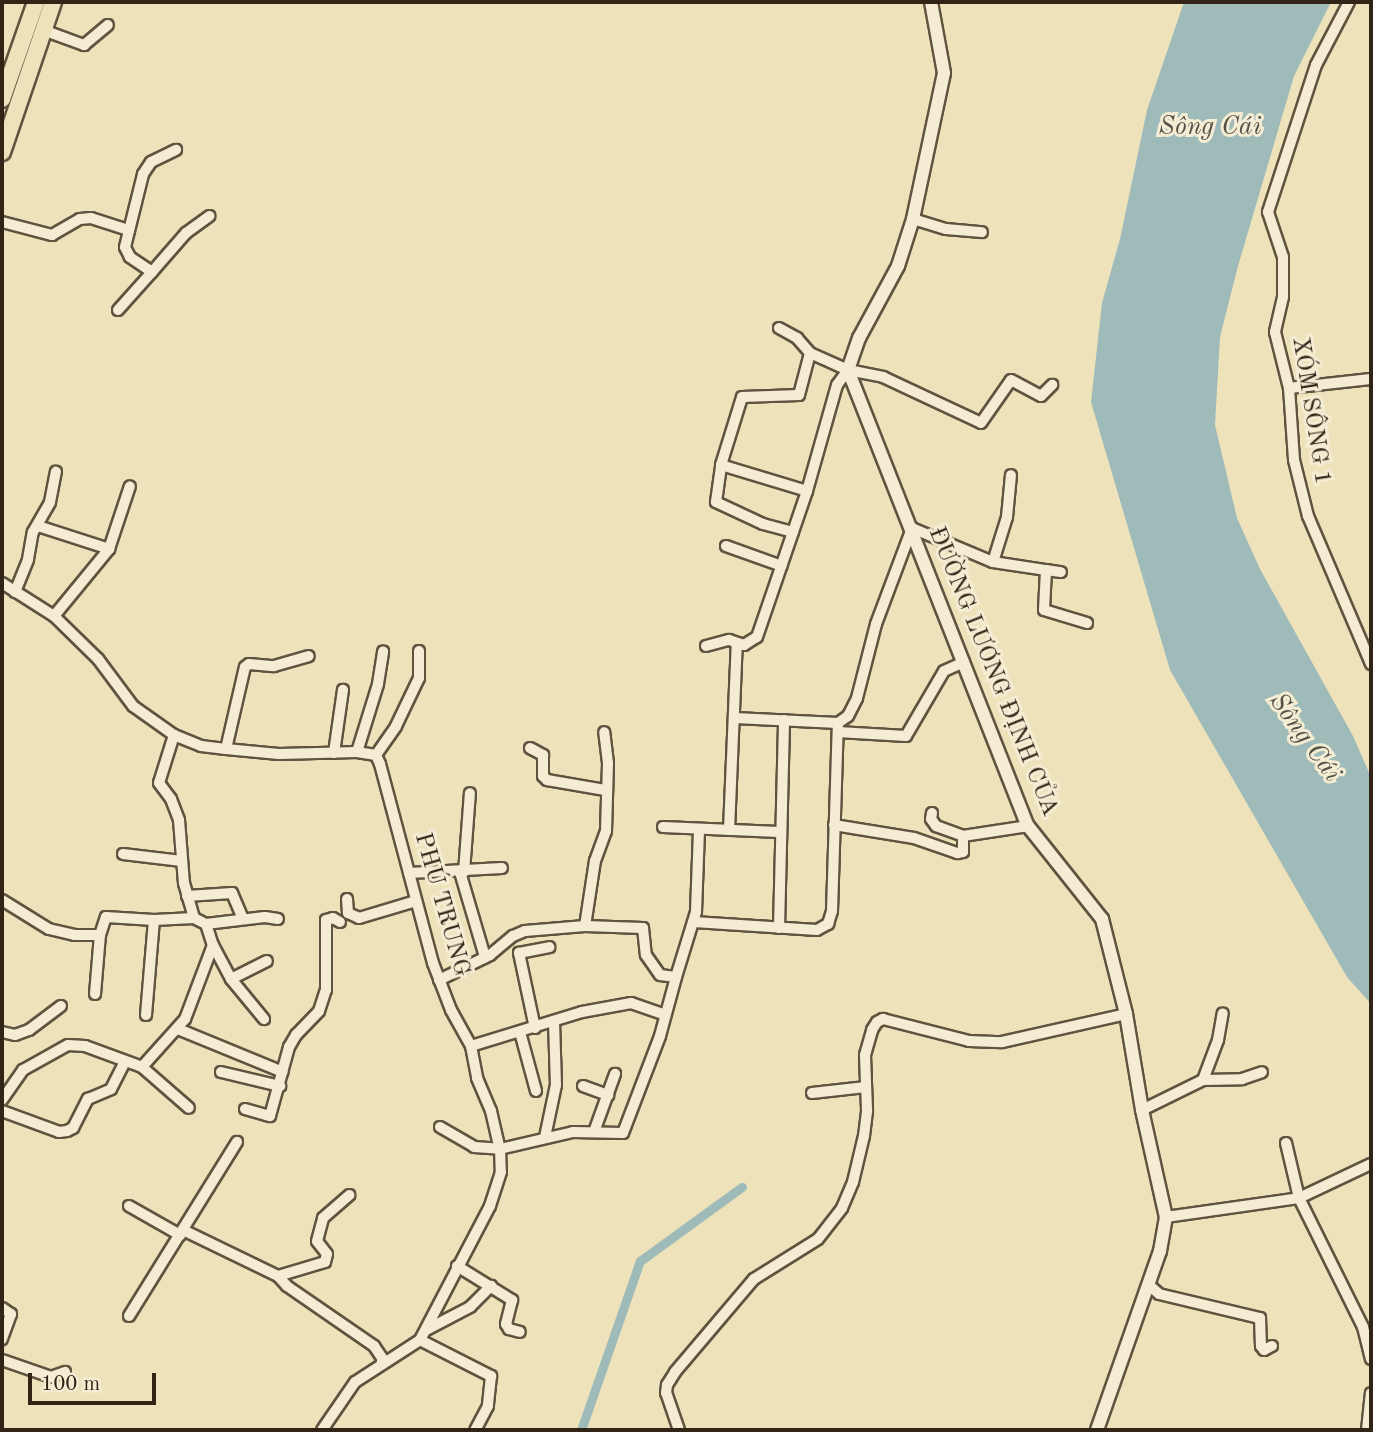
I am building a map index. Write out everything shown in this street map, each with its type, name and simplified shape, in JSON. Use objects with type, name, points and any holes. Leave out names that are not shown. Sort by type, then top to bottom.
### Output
[{"type":"main road","points":[[2,99],[36,2]]},
{"type":"main road","points":[[2,152],[53,2]]},
{"type":"street","points":[[706,646],[721,640],[744,645],[757,637],[807,491],[837,385],[848,370],[859,338],[898,266],[913,219],[944,73],[931,2]]},
{"type":"street","name":"XÓM SÔNG 1","points":[[1349,2],[1316,65],[1269,212],[1283,257],[1283,297],[1275,331],[1289,388],[1294,460],[1308,516],[1371,664]]},
{"type":"street","points":[[43,30],[84,45],[108,25]]},
{"type":"street","points":[[152,272],[126,253],[129,230],[146,166],[176,150]]},
{"type":"street","points":[[118,310],[186,233],[209,216]]},
{"type":"street","points":[[2,222],[52,235],[80,219],[91,218],[129,230]]},
{"type":"street","points":[[913,219],[946,229],[982,232]]},
{"type":"street","points":[[779,328],[797,338],[810,353],[848,370],[883,377],[981,423],[1011,380],[1041,396],[1052,385]]},
{"type":"street","points":[[793,532],[763,524],[716,502],[721,465],[742,397],[799,395],[810,353]]},
{"type":"street","name":"ĐƯỜNG LƯƠNG ĐỊNH CỦA","points":[[848,370],[1028,827],[1102,919],[1126,1014],[1142,1110],[1166,1217],[1160,1251],[1097,1430]]},
{"type":"street","points":[[1289,388],[1371,379]]},
{"type":"street","points":[[721,465],[807,491]]},
{"type":"street","points":[[15,592],[38,526],[50,502],[56,472]]},
{"type":"street","points":[[993,562],[1007,517],[1011,475]]},
{"type":"street","points":[[54,616],[109,549],[131,486]]},
{"type":"street","points":[[38,526],[109,549]]},
{"type":"street","points":[[694,922],[817,930],[828,924],[832,911],[838,727],[849,716],[857,698],[876,624],[912,528],[993,562],[1061,572]]},
{"type":"street","points":[[726,546],[782,566]]},
{"type":"street","points":[[1046,570],[1044,610],[1087,623]]},
{"type":"street","points":[[2,583],[54,616],[98,659],[133,706],[174,735],[201,746],[279,754],[357,752],[376,755],[396,726],[419,678],[419,652]]},
{"type":"street","points":[[729,830],[737,643]]},
{"type":"street","points":[[357,752],[378,684],[383,651]]},
{"type":"street","points":[[226,750],[245,667],[250,664],[274,666],[310,656]]},
{"type":"street","points":[[734,718],[784,720],[906,736],[944,671],[964,662]]},
{"type":"street","points":[[334,753],[343,690]]},
{"type":"street","points":[[779,928],[779,832],[784,720]]},
{"type":"street","points":[[585,926],[595,860],[606,831],[605,790],[608,763],[604,732]]},
{"type":"street","points":[[174,735],[159,783],[171,799],[178,820],[187,896],[194,918]]},
{"type":"street","points":[[530,748],[543,755],[543,776],[547,780],[605,790]]},
{"type":"street","name":"PHÚ TRUNG","points":[[322,1430],[355,1382],[420,1340],[495,1194],[500,1172],[500,1149],[491,1111],[477,1077],[471,1046],[439,980],[376,755]]},
{"type":"street","points":[[470,793],[462,872],[485,957]]},
{"type":"street","points":[[932,813],[931,819],[936,825],[963,836],[1028,827]]},
{"type":"street","points":[[834,825],[914,838],[957,853],[963,852],[963,836]]},
{"type":"street","points":[[663,827],[779,832]]},
{"type":"street","points":[[440,1127],[474,1147],[500,1149],[573,1132],[624,1133],[694,922],[699,829]]},
{"type":"street","points":[[122,854],[182,861]]},
{"type":"street","points":[[409,873],[502,868]]},
{"type":"street","points":[[187,896],[232,893],[243,919]]},
{"type":"street","points":[[347,899],[348,913],[359,918],[416,901]]},
{"type":"street","points":[[2,900],[35,922],[61,933],[100,935]]},
{"type":"street","points":[[95,994],[100,935],[106,917],[154,920],[194,918],[206,924],[265,917],[278,919]]},
{"type":"street","points":[[245,1109],[270,1116],[289,1047],[318,1011],[326,990],[327,920],[333,918],[340,922]]},
{"type":"street","points":[[146,1015],[154,920]]},
{"type":"street","points":[[206,924],[213,945],[232,979],[264,1019]]},
{"type":"street","points":[[439,980],[485,957],[513,936],[525,931],[585,926],[643,928],[646,955],[660,975],[676,977]]},
{"type":"street","points":[[142,1067],[178,1030],[190,1009],[213,945]]},
{"type":"street","points":[[535,1028],[519,953],[549,947]]},
{"type":"street","points":[[232,979],[267,961]]},
{"type":"street","points":[[471,1046],[554,1023],[582,1012],[631,1003],[665,1015]]},
{"type":"street","points":[[2,1032],[15,1035],[30,1030],[61,1006]]},
{"type":"street","points":[[1203,1080],[1218,1040],[1223,1013]]},
{"type":"street","points":[[679,1430],[666,1393],[675,1372],[754,1279],[818,1239],[842,1208],[860,1158],[867,1110],[867,1043],[872,1030],[883,1019],[969,1041],[1002,1042],[1126,1014]]},
{"type":"street","points":[[545,1137],[555,1085],[554,1023]]},
{"type":"street","points":[[178,1030],[283,1072]]},
{"type":"street","points":[[520,1032],[537,1091]]},
{"type":"street","points":[[2,1100],[23,1070],[68,1045],[85,1046],[142,1067],[189,1108]]},
{"type":"street","points":[[2,1111],[59,1132],[67,1131],[73,1128],[88,1099],[111,1088],[125,1061]]},
{"type":"street","points":[[221,1072],[280,1086]]},
{"type":"street","points":[[1142,1110],[1203,1080],[1242,1079],[1262,1072]]},
{"type":"street","points":[[594,1132],[615,1074]]},
{"type":"street","points":[[583,1086],[608,1095]]},
{"type":"street","points":[[812,1093],[866,1087]]},
{"type":"street","points":[[129,1316],[237,1142]]},
{"type":"street","points":[[1286,1143],[1300,1198],[1363,1327],[1369,1342],[1371,1359]]},
{"type":"street","points":[[1166,1217],[1300,1198],[1371,1164]]},
{"type":"street","points":[[278,1276],[325,1262],[327,1254],[317,1241],[323,1218],[349,1195]]},
{"type":"street","points":[[129,1206],[278,1276],[287,1286],[374,1346],[382,1358],[382,1363]]},
{"type":"street","points":[[457,1266],[512,1300],[506,1325],[509,1329],[520,1332]]},
{"type":"street","points":[[1148,1284],[1158,1294],[1260,1318],[1263,1327],[1261,1346],[1264,1350],[1272,1346]]},
{"type":"street","points":[[426,1330],[470,1307],[491,1286]]},
{"type":"street","points":[[2,1308],[11,1314],[2,1339]]},
{"type":"street","points":[[420,1340],[491,1376],[488,1406],[475,1430]]},
{"type":"street","points":[[2,1360],[51,1377],[65,1373]]},
{"type":"street","points":[[1367,1430],[1371,1393]]},
{"type":"water","name":"Sông Cái","points":[[1184,2],[1331,2],[1294,76],[1238,266],[1220,337],[1215,425],[1237,518],[1260,569],[1353,736],[1371,777],[1371,1004],[1347,977],[1170,670],[1091,402],[1102,303],[1120,239],[1147,110]]},
{"type":"waterway","points":[[581,1430],[640,1261],[742,1187]]}]
